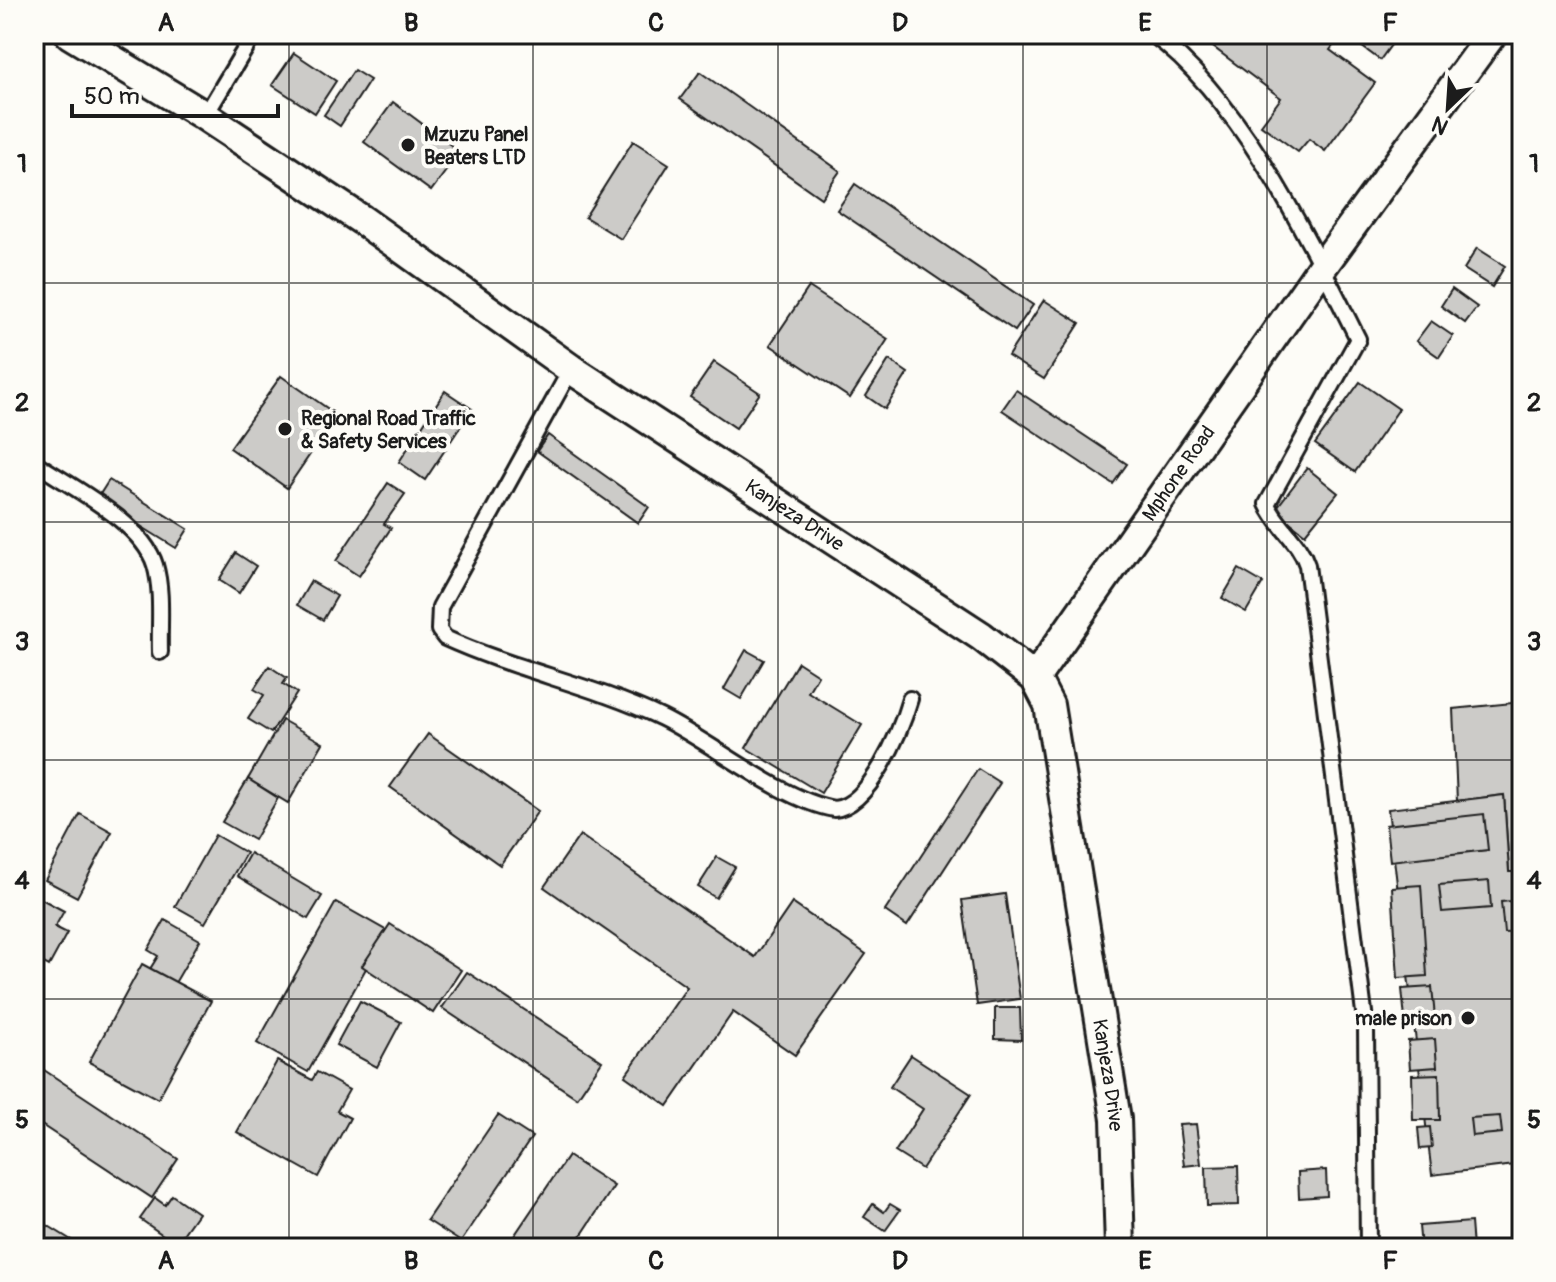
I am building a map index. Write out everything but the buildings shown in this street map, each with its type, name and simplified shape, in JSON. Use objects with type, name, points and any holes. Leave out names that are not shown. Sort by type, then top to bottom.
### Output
[{"type":"street","name":"Kanjeza Drive","points":[[70,34],[205,116],[362,220],[571,369],[981,636],[1035,678],[1049,705],[1116,1119],[1120,1248]]},
{"type":"street","name":"Mphone Road","points":[[1035,678],[1322,267],[1492,34]]},
{"type":"lane","points":[[205,116],[254,34]]},
{"type":"lane","points":[[1152,34],[1192,70],[1235,118],[1322,267],[1358,339],[1267,504],[1272,515],[1302,550],[1307,565],[1366,1028],[1368,1248]]},
{"type":"lane","points":[[571,369],[440,607],[439,630],[445,638],[621,700],[708,742],[774,784],[834,809],[853,802],[870,782],[894,741],[910,699]]},
{"type":"lane","points":[[34,462],[128,526],[148,549],[158,583],[160,652]]},
{"type":"place","name":"Mzuzu Panel Beaters LTD","points":[[408,145]]},
{"type":"place","name":"Regional Road Traffic & Safety Services","points":[[285,429]]},
{"type":"place","name":"male prison","points":[[1468,1018]]}]
